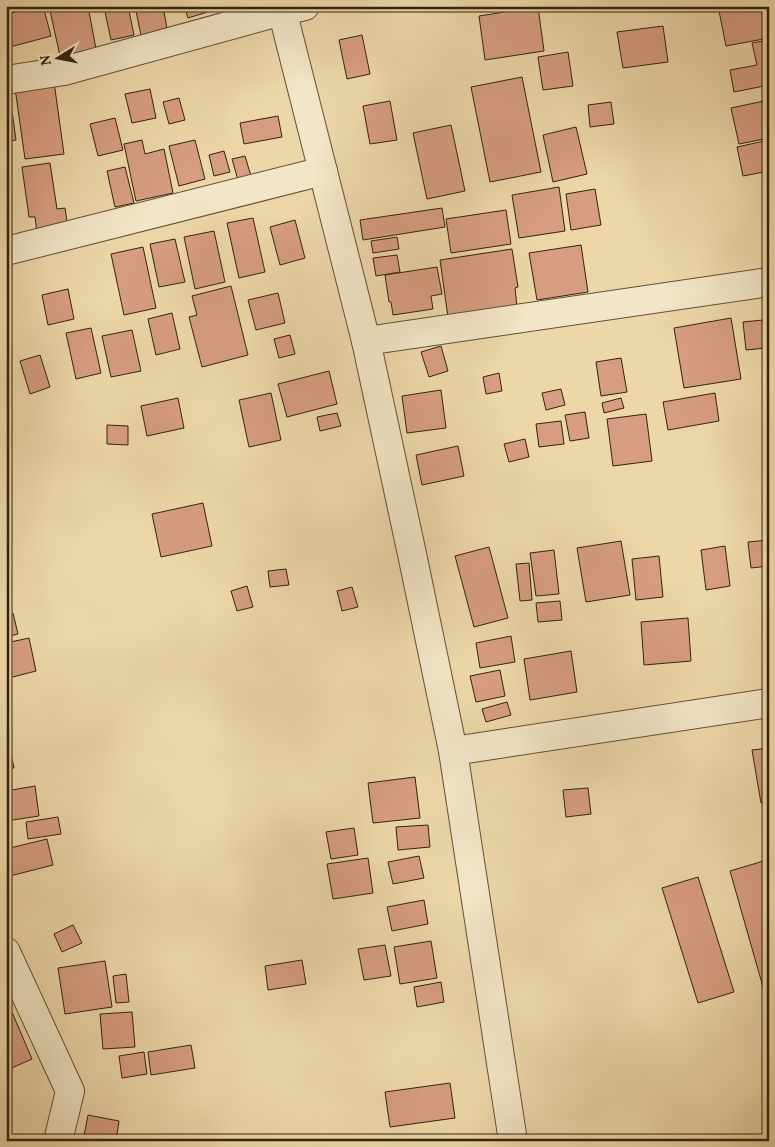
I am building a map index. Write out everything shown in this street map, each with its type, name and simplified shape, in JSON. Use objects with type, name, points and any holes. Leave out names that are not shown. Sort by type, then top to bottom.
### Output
[{"type":"street","points":[[6,80],[64,71],[289,8],[323,170],[366,341],[453,751],[513,1141]]},
{"type":"street","points":[[6,251],[323,170]]},
{"type":"street","points":[[366,341],[769,282]]},
{"type":"street","points":[[453,751],[769,702]]},
{"type":"street","points":[[6,952],[70,1091],[58,1141]]},
{"type":"building","points":[[43,6],[51,36],[10,47],[6,30],[6,14]]},
{"type":"building","points":[[49,6],[88,6],[96,49],[60,56]]},
{"type":"building","points":[[128,6],[134,35],[111,40],[104,7]]},
{"type":"building","points":[[135,6],[163,6],[169,40],[143,45]]},
{"type":"building","points":[[184,6],[210,6],[211,11],[188,18]]},
{"type":"building","points":[[718,6],[769,6],[769,38],[726,46]]},
{"type":"building","points":[[538,7],[544,51],[485,60],[479,16]]},
{"type":"building","points":[[663,26],[668,62],[623,68],[617,32]]},
{"type":"building","points":[[362,35],[370,74],[347,79],[339,40]]},
{"type":"building","points":[[769,40],[769,73],[767,73],[769,85],[734,92],[730,70],[757,65],[752,43]]},
{"type":"building","points":[[568,52],[573,86],[543,90],[538,57]]},
{"type":"building","points":[[522,77],[541,172],[490,182],[471,87]]},
{"type":"building","points":[[54,82],[64,154],[25,159],[15,88]]},
{"type":"building","points":[[150,89],[156,118],[132,123],[125,94]]},
{"type":"building","points":[[179,98],[185,120],[169,124],[163,102]]},
{"type":"building","points":[[769,100],[769,138],[739,144],[731,108]]},
{"type":"building","points":[[390,101],[397,140],[370,144],[363,106]]},
{"type":"building","points":[[611,102],[614,124],[590,127],[588,105]]},
{"type":"building","points":[[6,104],[11,104],[16,140],[6,142]]},
{"type":"building","points":[[278,116],[282,137],[244,144],[240,123]]},
{"type":"building","points":[[115,118],[123,150],[98,156],[90,124]]},
{"type":"building","points":[[451,125],[465,191],[427,199],[413,133]]},
{"type":"building","points":[[576,127],[587,174],[553,182],[543,135]]},
{"type":"building","points":[[142,140],[145,154],[164,149],[173,193],[136,201],[124,144]]},
{"type":"building","points":[[195,140],[205,179],[179,186],[169,146]]},
{"type":"building","points":[[769,140],[769,171],[743,176],[737,147]]},
{"type":"building","points":[[224,151],[230,172],[214,176],[209,155]]},
{"type":"building","points":[[245,156],[251,176],[238,180],[232,159]]},
{"type":"building","points":[[50,163],[57,209],[65,208],[68,228],[37,233],[35,217],[29,217],[22,167]]},
{"type":"building","points":[[125,167],[134,203],[115,207],[107,171]]},
{"type":"building","points":[[559,187],[565,231],[519,238],[512,195]]},
{"type":"building","points":[[595,189],[601,225],[571,230],[566,194]]},
{"type":"building","points":[[6,190],[8,190],[12,210],[6,212]]},
{"type":"building","points":[[442,208],[445,227],[363,240],[360,220]]},
{"type":"building","points":[[506,210],[511,244],[451,253],[446,219]]},
{"type":"building","points":[[253,218],[265,272],[239,278],[227,223]]},
{"type":"building","points":[[295,220],[305,258],[280,265],[270,227]]},
{"type":"building","points":[[214,231],[225,282],[195,289],[184,237]]},
{"type":"building","points":[[397,237],[399,249],[373,253],[371,241]]},
{"type":"building","points":[[175,239],[185,282],[159,287],[150,244]]},
{"type":"building","points":[[581,245],[588,292],[537,300],[529,253]]},
{"type":"building","points":[[143,247],[156,308],[124,315],[111,254]]},
{"type":"building","points":[[512,249],[518,287],[515,288],[517,307],[448,317],[440,260]]},
{"type":"building","points":[[397,255],[400,272],[376,276],[373,258]]},
{"type":"building","points":[[437,267],[442,294],[431,296],[433,309],[393,315],[385,275]]},
{"type":"building","points":[[231,286],[248,355],[202,367],[189,317],[197,315],[192,296]]},
{"type":"building","points":[[68,289],[74,319],[48,325],[42,295]]},
{"type":"building","points":[[278,293],[285,323],[256,330],[248,300]]},
{"type":"building","points":[[172,313],[180,349],[156,355],[148,319]]},
{"type":"building","points":[[731,318],[741,379],[684,388],[674,328]]},
{"type":"building","points":[[763,320],[766,348],[746,350],[743,322]]},
{"type":"building","points":[[91,328],[101,373],[76,379],[66,333]]},
{"type":"building","points":[[132,330],[141,371],[111,377],[102,336]]},
{"type":"building","points":[[290,335],[295,354],[279,358],[274,339]]},
{"type":"building","points":[[441,346],[448,371],[429,377],[421,352]]},
{"type":"building","points":[[40,355],[50,387],[30,394],[20,361]]},
{"type":"building","points":[[621,358],[627,392],[601,396],[596,362]]},
{"type":"building","points":[[329,371],[337,404],[287,417],[278,384]]},
{"type":"building","points":[[499,373],[502,391],[486,394],[483,377]]},
{"type":"building","points":[[561,389],[565,405],[546,410],[542,393]]},
{"type":"building","points":[[441,390],[446,428],[407,433],[402,396]]},
{"type":"building","points":[[271,393],[281,440],[249,447],[239,400]]},
{"type":"building","points":[[715,393],[719,421],[668,430],[663,402]]},
{"type":"building","points":[[178,398],[184,428],[147,436],[141,406]]},
{"type":"building","points":[[621,398],[624,408],[604,413],[602,403]]},
{"type":"building","points":[[585,412],[589,438],[570,441],[565,415]]},
{"type":"building","points":[[337,413],[341,426],[320,431],[317,417]]},
{"type":"building","points":[[646,414],[652,461],[613,466],[607,419]]},
{"type":"building","points":[[561,421],[564,444],[539,447],[536,424]]},
{"type":"building","points":[[107,425],[128,426],[128,445],[107,444]]},
{"type":"building","points":[[525,439],[529,457],[509,462],[504,444]]},
{"type":"building","points":[[458,446],[464,476],[422,485],[416,455]]},
{"type":"building","points":[[203,503],[212,546],[161,557],[152,514]]},
{"type":"building","points":[[769,540],[769,566],[751,568],[748,542]]},
{"type":"building","points":[[621,541],[630,595],[586,602],[577,548]]},
{"type":"building","points":[[725,546],[730,586],[706,590],[701,550]]},
{"type":"building","points":[[489,547],[508,618],[474,627],[455,556]]},
{"type":"building","points":[[554,550],[559,594],[536,596],[530,553]]},
{"type":"building","points":[[659,556],[663,597],[636,600],[632,559]]},
{"type":"building","points":[[529,563],[532,600],[520,601],[516,564]]},
{"type":"building","points":[[286,569],[289,585],[270,587],[268,571]]},
{"type":"building","points":[[247,586],[253,607],[237,611],[231,591]]},
{"type":"building","points":[[352,587],[358,607],[342,611],[337,591]]},
{"type":"building","points":[[560,601],[562,620],[538,622],[536,603]]},
{"type":"building","points":[[13,613],[18,634],[6,637],[6,614]]},
{"type":"building","points":[[688,618],[691,661],[644,665],[641,622]]},
{"type":"building","points":[[511,636],[515,662],[480,668],[476,643]]},
{"type":"building","points":[[29,638],[36,671],[9,678],[6,665],[6,643]]},
{"type":"building","points":[[571,651],[577,692],[530,700],[524,659]]},
{"type":"building","points":[[500,670],[505,696],[476,702],[470,676]]},
{"type":"building","points":[[507,702],[511,715],[486,722],[482,709]]},
{"type":"building","points":[[9,744],[14,768],[6,769],[6,745]]},
{"type":"building","points":[[769,748],[769,802],[761,803],[752,750]]},
{"type":"building","points":[[415,777],[420,818],[373,823],[368,783]]},
{"type":"building","points":[[35,786],[39,816],[6,821],[6,791]]},
{"type":"building","points":[[588,788],[591,814],[566,817],[563,790]]},
{"type":"building","points":[[58,817],[61,834],[28,839],[26,822]]},
{"type":"building","points":[[428,825],[430,847],[398,850],[396,827]]},
{"type":"building","points":[[354,828],[358,855],[331,859],[326,832]]},
{"type":"building","points":[[47,839],[53,865],[10,876],[6,861],[6,849]]},
{"type":"building","points":[[419,856],[424,878],[393,884],[388,862]]},
{"type":"building","points":[[368,858],[373,893],[333,899],[327,864]]},
{"type":"building","points":[[767,860],[769,867],[769,986],[763,987],[730,871]]},
{"type":"building","points":[[698,877],[734,992],[698,1003],[662,888]]},
{"type":"building","points":[[424,900],[428,924],[392,931],[387,907]]},
{"type":"building","points":[[73,925],[82,943],[62,952],[54,934]]},
{"type":"building","points":[[431,941],[437,978],[400,984],[394,947]]},
{"type":"building","points":[[385,945],[391,976],[364,980],[358,949]]},
{"type":"building","points":[[302,960],[306,984],[268,990],[265,966]]},
{"type":"building","points":[[105,961],[112,1007],[65,1014],[58,968]]},
{"type":"building","points":[[126,974],[129,1002],[116,1003],[113,976]]},
{"type":"building","points":[[441,982],[444,1002],[417,1007],[414,987]]},
{"type":"building","points":[[6,998],[32,1059],[7,1070],[6,1068]]},
{"type":"building","points":[[132,1012],[135,1047],[103,1049],[100,1014]]},
{"type":"building","points":[[191,1045],[195,1068],[151,1075],[148,1052]]},
{"type":"building","points":[[144,1052],[147,1074],[122,1078],[119,1056]]},
{"type":"building","points":[[450,1083],[455,1118],[390,1127],[385,1092]]},
{"type":"building","points":[[88,1115],[119,1121],[116,1141],[83,1141]]}]
